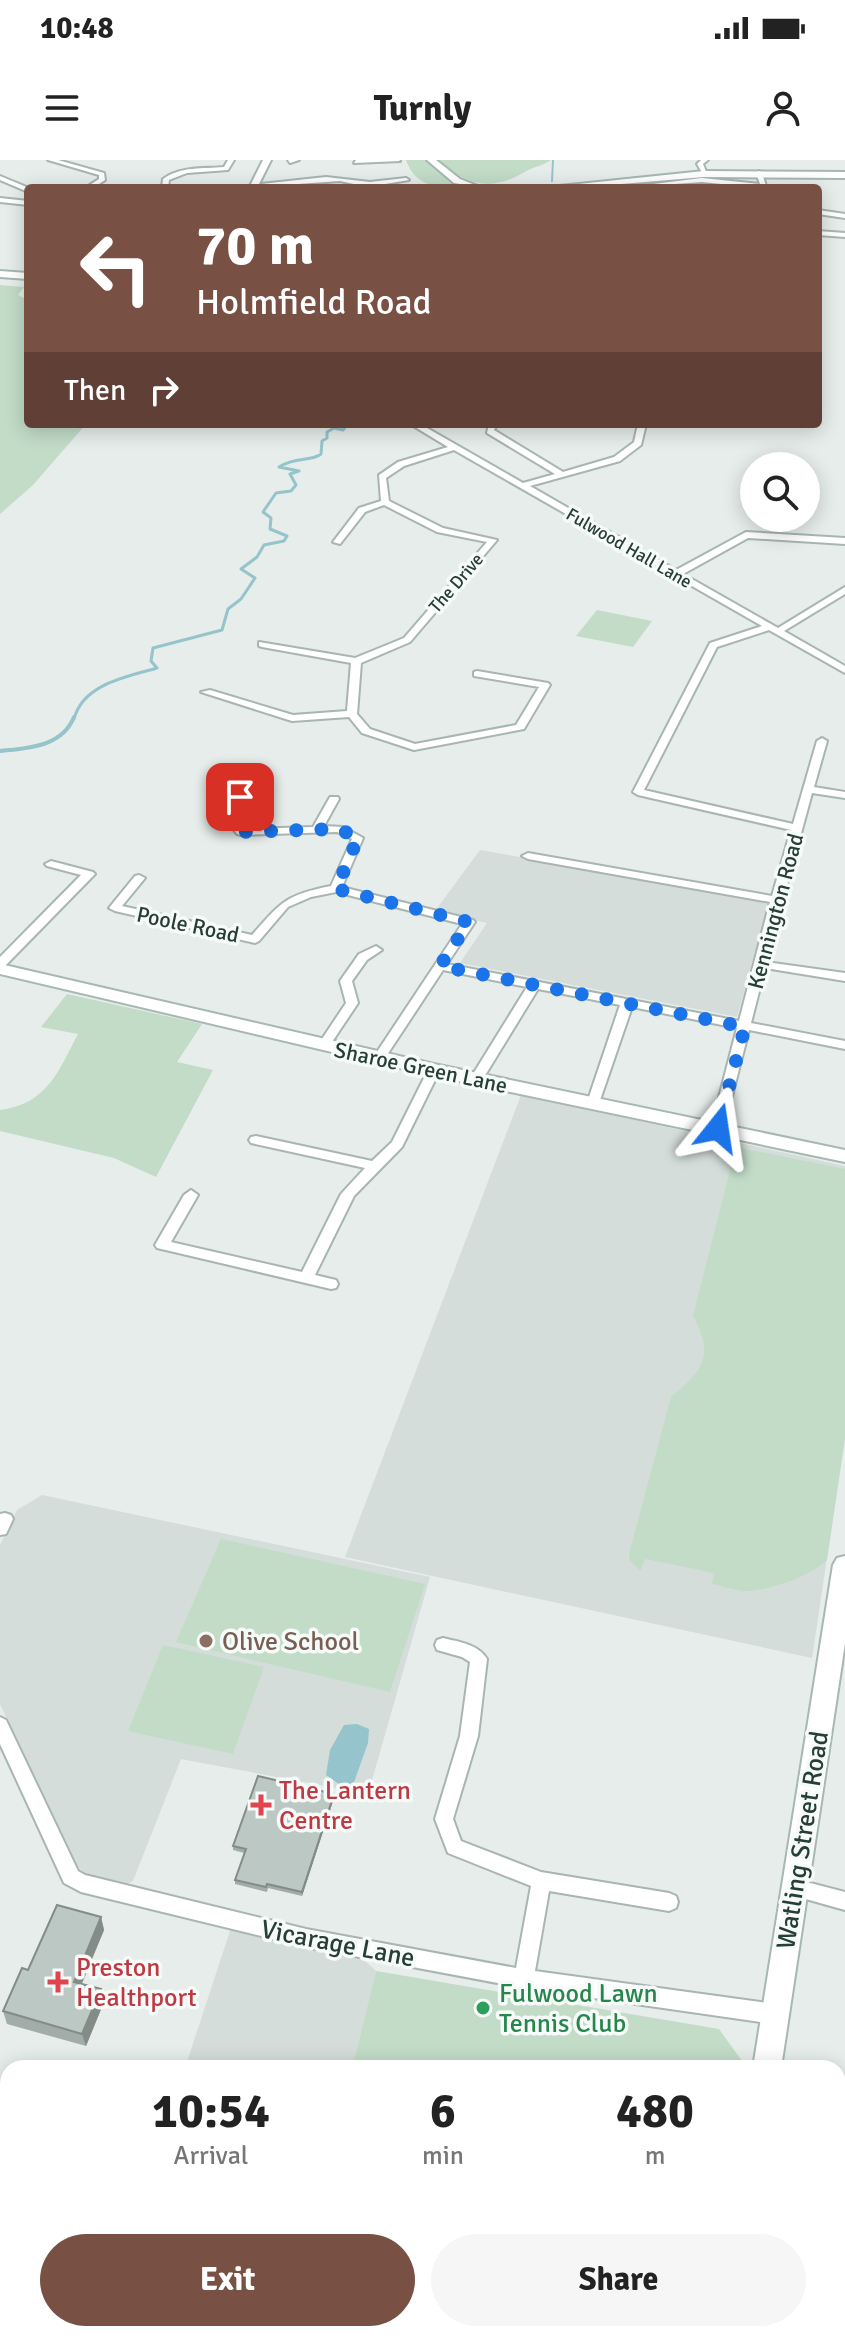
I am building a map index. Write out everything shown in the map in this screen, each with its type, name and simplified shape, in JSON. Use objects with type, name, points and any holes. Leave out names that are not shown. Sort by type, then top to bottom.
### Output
[{"type":"main road","points":[[255,184],[267,160]]},
{"type":"main road","points":[[431,160],[462,184]]},
{"type":"main road","points":[[590,184],[704,174],[845,175]]},
{"type":"main road","points":[[0,274],[24,276]]},
{"type":"main road","name":"Sharoe Green Lane","points":[[0,966],[379,1058],[845,1156]]},
{"type":"main road","name":"Watling Street Road","points":[[768,2060],[845,1565]]},
{"type":"street","points":[[51,160],[102,174],[102,180],[95,184]]},
{"type":"street","points":[[76,167],[98,160]]},
{"type":"street","points":[[165,184],[166,179],[182,170],[226,169],[231,160]]},
{"type":"street","points":[[347,160],[397,161]]},
{"type":"street","points":[[704,174],[700,164],[705,160]]},
{"type":"street","points":[[344,177],[354,169],[356,162]]},
{"type":"street","points":[[174,165],[182,170]]},
{"type":"street","points":[[759,173],[764,184]]},
{"type":"street","points":[[295,184],[317,177],[344,177],[364,184]]},
{"type":"street","points":[[0,178],[24,188]]},
{"type":"street","points":[[382,184],[406,180]]},
{"type":"street","points":[[663,184],[702,180],[741,184]]},
{"type":"street","points":[[0,200],[24,203]]},
{"type":"street","points":[[822,205],[827,205]]},
{"type":"street","points":[[822,213],[845,216],[845,233],[822,233]]},
{"type":"street","name":"Fulwood Hall Lane","points":[[420,428],[845,670]]},
{"type":"street","points":[[491,428],[490,431],[563,475]]},
{"type":"street","points":[[522,486],[617,459],[638,443],[641,428]]},
{"type":"street","points":[[337,542],[362,510],[385,502],[382,477],[401,464],[452,448]]},
{"type":"street","name":"The Drive","points":[[356,661],[407,640],[493,540],[440,530],[385,502]]},
{"type":"street","points":[[675,574],[746,535],[845,541]]},
{"type":"street","points":[[797,828],[638,792],[713,645],[773,629],[845,590]]},
{"type":"street","points":[[262,644],[356,661],[352,714],[366,731],[414,747],[520,727],[545,685],[477,674]]},
{"type":"street","points":[[206,692],[292,718],[352,714]]},
{"type":"street","name":"Kennington Road","points":[[718,1128],[776,900],[822,741]]},
{"type":"street","points":[[253,782],[226,812],[241,832],[339,829],[358,838],[336,889]]},
{"type":"street","points":[[808,789],[845,795]]},
{"type":"street","points":[[316,830],[334,799]]},
{"type":"street","points":[[528,856],[776,900]]},
{"type":"street","points":[[0,966],[89,874],[51,864]]},
{"type":"street","name":"Poole Road","points":[[139,878],[115,908],[255,939],[284,905],[308,894],[336,889],[469,922],[440,966]]},
{"type":"street","points":[[324,1045],[352,1003],[346,981],[363,957],[376,950]]},
{"type":"street","points":[[759,964],[845,977]]},
{"type":"street","points":[[379,1058],[440,966],[845,1045]]},
{"type":"street","points":[[476,1079],[535,984]]},
{"type":"street","points":[[593,1103],[627,1003]]},
{"type":"street","points":[[306,1278],[348,1194],[397,1144],[434,1070]]},
{"type":"street","points":[[256,1140],[374,1166]]},
{"type":"street","points":[[191,1195],[162,1245],[331,1284]]},
{"type":"street","points":[[443,1645],[467,1651],[479,1659],[469,1736],[444,1819],[454,1847],[541,1881],[669,1902]]},
{"type":"street","name":"Vicarage Lane","points":[[0,1725],[71,1877],[81,1883],[306,1938],[524,1979],[775,2014]]},
{"type":"street","points":[[524,1979],[541,1881]]},
{"type":"street","points":[[795,1888],[845,1901]]},
{"type":"shaded area","points":[[480,850],[769,901],[737,1017],[460,963],[487,923],[435,911]]},
{"type":"shaded area","points":[[521,1095],[845,1166],[845,1438],[812,1658],[345,1557]]},
{"type":"shaded area","name":"Olive School","points":[[42,1495],[430,1577],[368,1794],[181,1759],[133,1881],[125,1885],[85,1873],[78,1867],[0,1704],[0,1545],[17,1510]]},
{"type":"shaded area","points":[[231,1928],[365,1961],[376,1971],[354,2060],[188,2060]]},
{"type":"green space","points":[[406,160],[424,160],[455,184],[427,184],[410,169]]},
{"type":"green space","points":[[439,160],[551,160],[512,179],[489,184],[458,176]]},
{"type":"green space","points":[[0,285],[24,287],[18,295],[24,298],[24,428],[83,428],[33,485],[0,514]]},
{"type":"green space","points":[[597,610],[652,621],[633,647],[576,636]]},
{"type":"green space","points":[[67,994],[202,1024],[177,1062],[213,1070],[156,1177],[114,1158],[0,1131],[0,1110],[16,1107],[40,1093],[57,1073],[78,1034],[41,1027]]},
{"type":"green space","points":[[736,1147],[845,1169],[845,1438],[827,1560],[788,1582],[753,1591],[712,1584],[714,1573],[645,1559],[640,1571],[630,1561],[629,1554],[671,1397],[691,1379],[702,1361],[703,1341],[693,1316]]},
{"type":"green space","points":[[221,1539],[425,1584],[390,1692],[176,1642]]},
{"type":"green space","points":[[163,1645],[264,1667],[233,1754],[128,1731]]},
{"type":"green space","name":"Fulwood Lawn Tennis Club","points":[[376,1971],[719,2029],[741,2060],[354,2060]]},
{"type":"water","points":[[357,1724],[369,1729],[368,1743],[353,1785],[339,1784],[326,1775],[330,1750],[344,1725]]},
{"type":"building","points":[[258,1776],[334,1794],[302,1892],[235,1880],[246,1849],[233,1846]]},
{"type":"building","name":"Preston Healthport","points":[[57,1905],[101,1917],[74,1982],[101,1989],[82,2034],[3,2011],[22,1968],[28,1970]]},
{"type":"waterway","points":[[552,181],[553,160]]},
{"type":"waterway","points":[[74,719],[79,707],[96,690],[119,679],[157,668],[151,661],[153,648],[222,630],[228,609],[241,599],[255,578],[241,569],[257,557],[264,545],[284,541],[287,536],[270,529],[271,518],[263,512],[276,493],[291,491],[296,485],[290,474],[299,471],[279,467],[321,454],[322,441],[327,438],[327,432],[334,428]]},
{"type":"waterway","points":[[334,428],[345,428]]},
{"type":"waterway","points":[[0,751],[33,747],[53,740],[69,727],[74,717]]},
{"type":"place","name":"Olive School","points":[[206,1641]]},
{"type":"place","name":"The Lantern Centre","points":[[261,1805]]},
{"type":"place","name":"Preston Healthport","points":[[58,1982]]},
{"type":"place","name":"Fulwood Lawn Tennis Club","points":[[483,2008]]},
{"type":"route","points":[[240,797],[226,812],[241,832],[339,829],[358,838],[336,889],[469,922],[440,966],[745,1027],[718,1128]]}]
